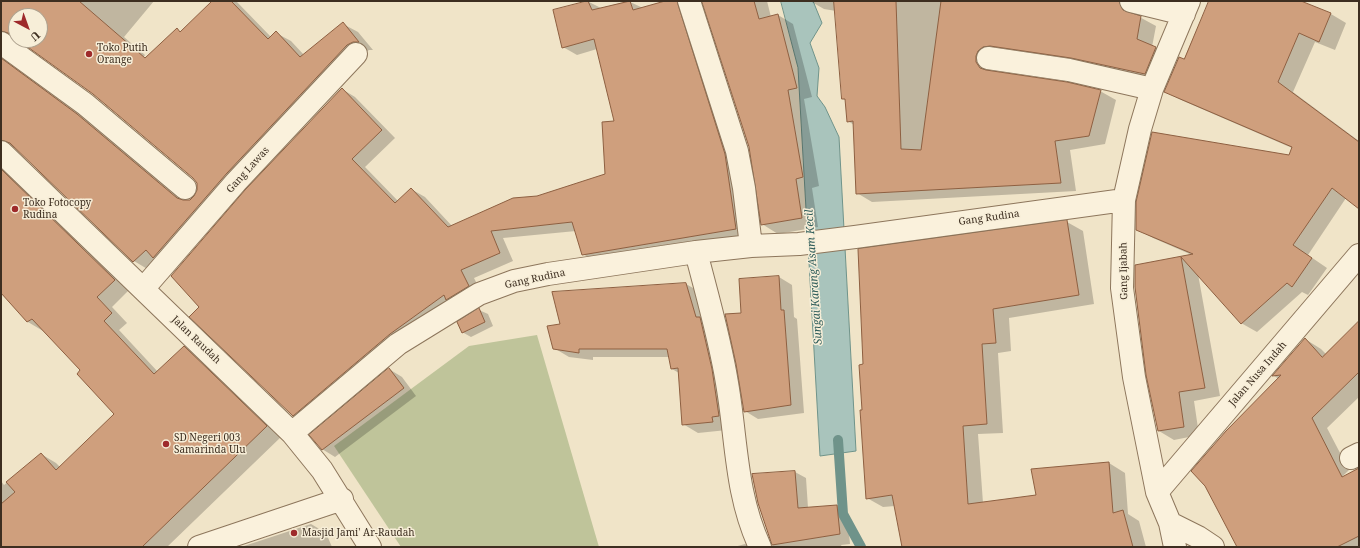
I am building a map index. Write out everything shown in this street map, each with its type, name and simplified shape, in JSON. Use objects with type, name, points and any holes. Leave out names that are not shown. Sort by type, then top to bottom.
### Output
[{"type":"street","points":[[689,1],[737,151],[744,188],[751,246]]},
{"type":"street","points":[[1132,1],[1187,8]]},
{"type":"street","name":"Gang Ijabah","points":[[1175,547],[1170,523],[1157,492],[1134,377],[1122,288],[1124,200],[1140,129],[1152,89],[1187,8]]},
{"type":"street","points":[[1,43],[85,104],[185,188]]},
{"type":"street","name":"Gang Lawas","points":[[143,289],[236,182],[356,54]]},
{"type":"street","points":[[988,58],[1069,70],[1152,89]]},
{"type":"street","name":"Jalan Raudah","points":[[1,152],[292,432],[322,470],[342,499],[370,547]]},
{"type":"street","name":"Gang Rudina","points":[[292,432],[398,344],[479,294],[514,281],[548,274],[696,252],[751,246],[799,244],[1124,200]]},
{"type":"street","points":[[696,252],[727,380],[743,501],[760,547]]},
{"type":"street","name":"Jalan Nusa Indah","points":[[1157,492],[1359,255]]},
{"type":"street","points":[[199,547],[342,499]]},
{"type":"street","points":[[1170,523],[1198,537],[1213,547]]},
{"type":"green space","points":[[537,335],[599,547],[401,547],[334,446],[469,346]]},
{"type":"water","points":[[781,1],[813,1],[822,23],[810,43],[819,68],[817,96],[825,107],[839,137],[856,451],[820,456],[798,68]]},
{"type":"building","points":[[1,1],[79,1],[145,58],[177,28],[180,32],[212,1],[231,1],[268,39],[276,31],[300,57],[343,22],[359,42],[353,42],[347,45],[227,173],[153,258],[146,250],[133,262],[10,143],[1,140],[1,58],[77,114],[177,198],[190,200],[197,190],[197,183],[93,94],[29,48],[48,48],[48,8],[8,8],[8,33],[1,31]]},
{"type":"building","points":[[588,1],[592,10],[630,1],[633,10],[665,1],[677,1],[725,154],[736,229],[582,255],[572,222],[491,231],[500,253],[461,270],[469,286],[446,300],[444,295],[390,334],[293,416],[189,317],[199,307],[171,276],[245,190],[342,88],[382,130],[352,159],[395,203],[411,188],[448,227],[513,198],[537,196],[605,174],[602,122],[614,121],[594,39],[562,48],[553,10]]},
{"type":"building","points":[[702,1],[754,1],[759,19],[778,14],[797,88],[788,90],[803,177],[796,179],[802,218],[761,225],[749,147]]},
{"type":"building","points":[[834,1],[896,1],[901,149],[921,150],[941,1],[1119,1],[1123,10],[1141,16],[1137,39],[1156,47],[1145,74],[1071,58],[990,46],[983,47],[978,51],[976,62],[980,68],[986,70],[1067,82],[1101,90],[1089,136],[1055,141],[1061,183],[856,194],[853,121],[847,122],[845,99],[842,99]]},
{"type":"building","points":[[1209,1],[1301,1],[1331,13],[1319,42],[1299,33],[1278,82],[1359,142],[1359,209],[1332,188],[1293,245],[1312,258],[1292,287],[1287,283],[1241,324],[1181,257],[1205,388],[1179,392],[1184,427],[1158,431],[1146,375],[1135,287],[1135,265],[1193,254],[1136,230],[1136,202],[1152,132],[1289,155],[1292,147],[1164,92],[1179,57],[1184,59]]},
{"type":"building","points":[[1,169],[115,280],[97,297],[112,313],[104,321],[154,374],[184,346],[267,426],[142,547],[1,547],[1,504],[15,492],[6,482],[41,453],[56,470],[114,414],[77,374],[80,370],[32,319],[27,322],[1,293]]},
{"type":"building","points":[[1067,220],[1079,295],[993,309],[996,343],[982,344],[987,424],[963,426],[968,504],[1036,495],[1031,469],[1109,462],[1113,513],[1123,510],[1133,547],[902,547],[892,495],[866,499],[860,410],[862,410],[859,365],[863,364],[858,249]]},
{"type":"building","points":[[779,276],[781,310],[784,310],[791,405],[744,412],[736,364],[725,314],[741,313],[739,279]]},
{"type":"building","points":[[686,283],[696,317],[700,317],[712,369],[719,416],[712,417],[713,422],[682,425],[678,368],[671,369],[667,349],[579,349],[579,353],[553,349],[547,326],[560,324],[552,292]]},
{"type":"building","points":[[479,308],[485,322],[462,333],[457,322]]},
{"type":"building","points":[[1359,321],[1359,372],[1312,418],[1342,477],[1359,468],[1359,536],[1337,547],[1237,547],[1205,486],[1191,471],[1226,431],[1281,375],[1272,376],[1305,338],[1322,357]]},
{"type":"building","points":[[389,368],[404,388],[322,450],[309,435]]},
{"type":"building","points":[[795,471],[798,508],[837,505],[840,534],[772,545],[758,503],[752,474]]},
{"type":"waterway","name":"Sungai Karang Asam Kecil","points":[[838,440],[843,514],[861,547]]},
{"type":"place","name":"Toko Putih Orange","points":[[89,54]]},
{"type":"place","name":"Toko Fotocopy Rudina","points":[[15,209]]},
{"type":"place","name":"SD Negeri 003 Samarinda Ulu","points":[[166,444]]},
{"type":"place","name":"Masjid Jami' Ar-Raudah","points":[[294,533]]}]
